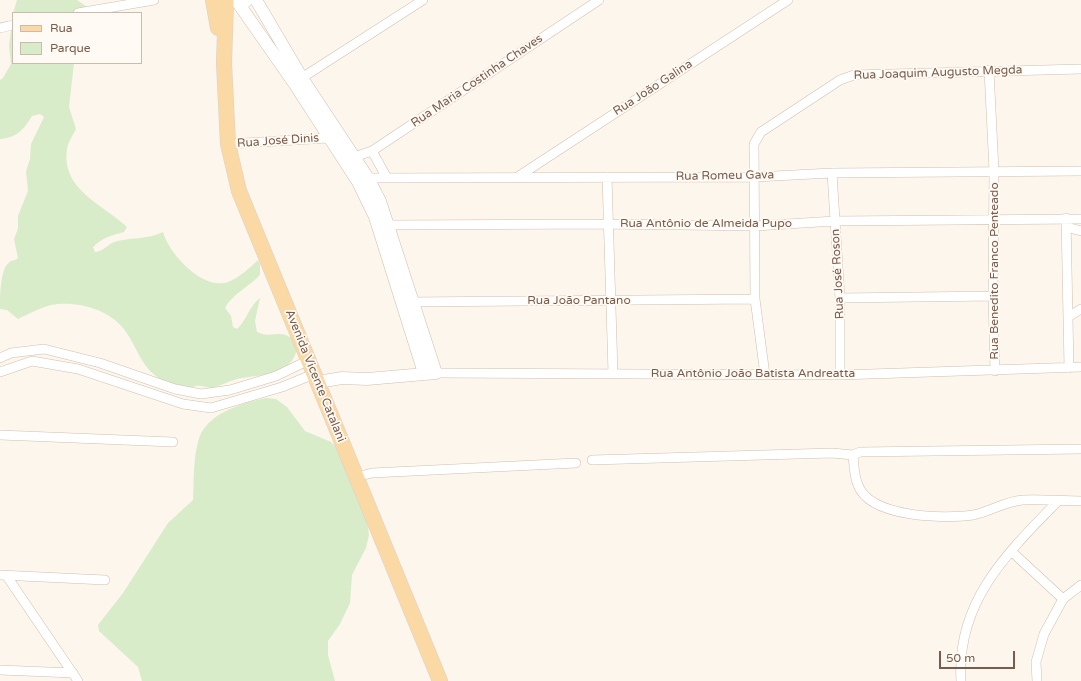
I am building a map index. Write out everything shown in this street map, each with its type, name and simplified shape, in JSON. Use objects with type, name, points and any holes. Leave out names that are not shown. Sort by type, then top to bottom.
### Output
[{"type":"main road","name":"Avenida Vicente Catalani","points":[[213,0],[224,63]]},
{"type":"main road","name":"Avenida Vicente Catalani","points":[[226,0],[224,63],[228,144],[239,191],[440,681]]},
{"type":"street","points":[[84,12],[154,0]]},
{"type":"street","points":[[256,0],[328,138],[363,180]]},
{"type":"street","points":[[298,80],[423,0]]},
{"type":"street","name":"Rua Maria Costinha Chaves","points":[[354,157],[372,151],[599,0]]},
{"type":"street","name":"Rua João Galina","points":[[519,176],[788,0]]},
{"type":"street","points":[[242,3],[354,157],[384,227],[430,373]]},
{"type":"street","points":[[0,28],[12,25]]},
{"type":"street","name":"Rua Joaquim Augusto Megda","points":[[764,375],[755,299],[754,144],[762,132],[840,80],[854,75],[989,70],[1081,69]]},
{"type":"street","name":"Rua Benedito Franco Penteado","points":[[989,70],[994,171],[993,296],[995,371]]},
{"type":"street","name":"Rua José Dinis","points":[[228,144],[328,138]]},
{"type":"street","points":[[372,151],[387,178]]},
{"type":"street","name":"Rua Romeu Gava","points":[[363,180],[387,178],[519,176],[755,177],[832,173],[1081,171]]},
{"type":"street","name":"Rua José Roson","points":[[832,173],[840,298],[840,375]]},
{"type":"street","points":[[607,177],[612,301],[613,373]]},
{"type":"street","name":"Rua Antônio de Almeida Pupo","points":[[384,227],[609,224],[755,226],[835,221],[994,220],[1066,223],[1081,219]]},
{"type":"street","points":[[1069,368],[1066,223],[1081,231]]},
{"type":"street","points":[[840,298],[993,296]]},
{"type":"street","name":"Rua João Pantano","points":[[407,302],[755,299]]},
{"type":"street","points":[[1068,317],[1081,309]]},
{"type":"street","points":[[0,358],[16,353],[44,349],[100,363],[175,389],[201,394],[230,390],[276,376],[314,372]]},
{"type":"street","points":[[16,353],[19,365]]},
{"type":"street","points":[[0,372],[32,361],[78,369],[183,404],[211,408],[268,392],[314,372]]},
{"type":"street","name":"Rua Antônio João Batista Andreatta","points":[[314,372],[342,378],[367,378],[430,373],[840,375],[1081,368]]},
{"type":"street","points":[[0,435],[173,442]]},
{"type":"street","points":[[592,460],[832,453],[1081,449]]},
{"type":"street","points":[[856,453],[858,486],[862,492],[877,505],[889,509],[923,515],[951,517],[975,514],[999,505],[1022,500],[1081,500]]},
{"type":"street","points":[[356,477],[372,473],[576,464]]},
{"type":"street","points":[[961,681],[960,665],[966,625],[981,591],[1026,533],[1058,501]]},
{"type":"street","points":[[1011,551],[1063,599]]},
{"type":"street","points":[[3,575],[105,580]]},
{"type":"street","points":[[3,575],[78,681]]},
{"type":"street","points":[[1037,681],[1036,662],[1044,634],[1063,599],[1081,585]]},
{"type":"street","points":[[0,670],[72,673]]},
{"type":"green space","points":[[17,0],[77,0],[87,7],[90,12],[13,12]]},
{"type":"green space","points":[[12,22],[12,64],[74,64],[69,107],[76,129],[69,141],[67,149],[67,163],[70,175],[77,186],[86,195],[127,227],[124,232],[107,237],[96,244],[93,247],[95,252],[114,242],[157,235],[163,232],[166,240],[186,267],[205,280],[214,283],[224,283],[233,280],[258,260],[260,264],[260,275],[236,295],[225,308],[231,316],[233,327],[237,329],[253,305],[260,298],[255,321],[257,332],[267,335],[287,335],[295,343],[296,353],[294,358],[286,367],[276,372],[237,379],[214,387],[209,388],[194,386],[182,390],[171,386],[153,374],[143,362],[123,328],[117,321],[100,311],[80,305],[60,304],[51,305],[18,319],[7,310],[0,309],[2,279],[6,266],[10,261],[18,258],[14,239],[18,229],[18,216],[28,191],[26,171],[30,159],[31,144],[44,117],[40,114],[32,116],[26,125],[15,135],[0,139],[0,80],[3,78],[11,64],[9,46]]},
{"type":"green space","points":[[266,398],[276,399],[287,407],[305,431],[331,442],[342,452],[367,519],[369,535],[366,548],[352,575],[350,603],[340,624],[328,641],[328,655],[335,681],[142,681],[138,667],[99,631],[98,625],[123,593],[168,523],[193,500],[195,456],[202,432],[208,424],[225,411],[246,403]]}]
